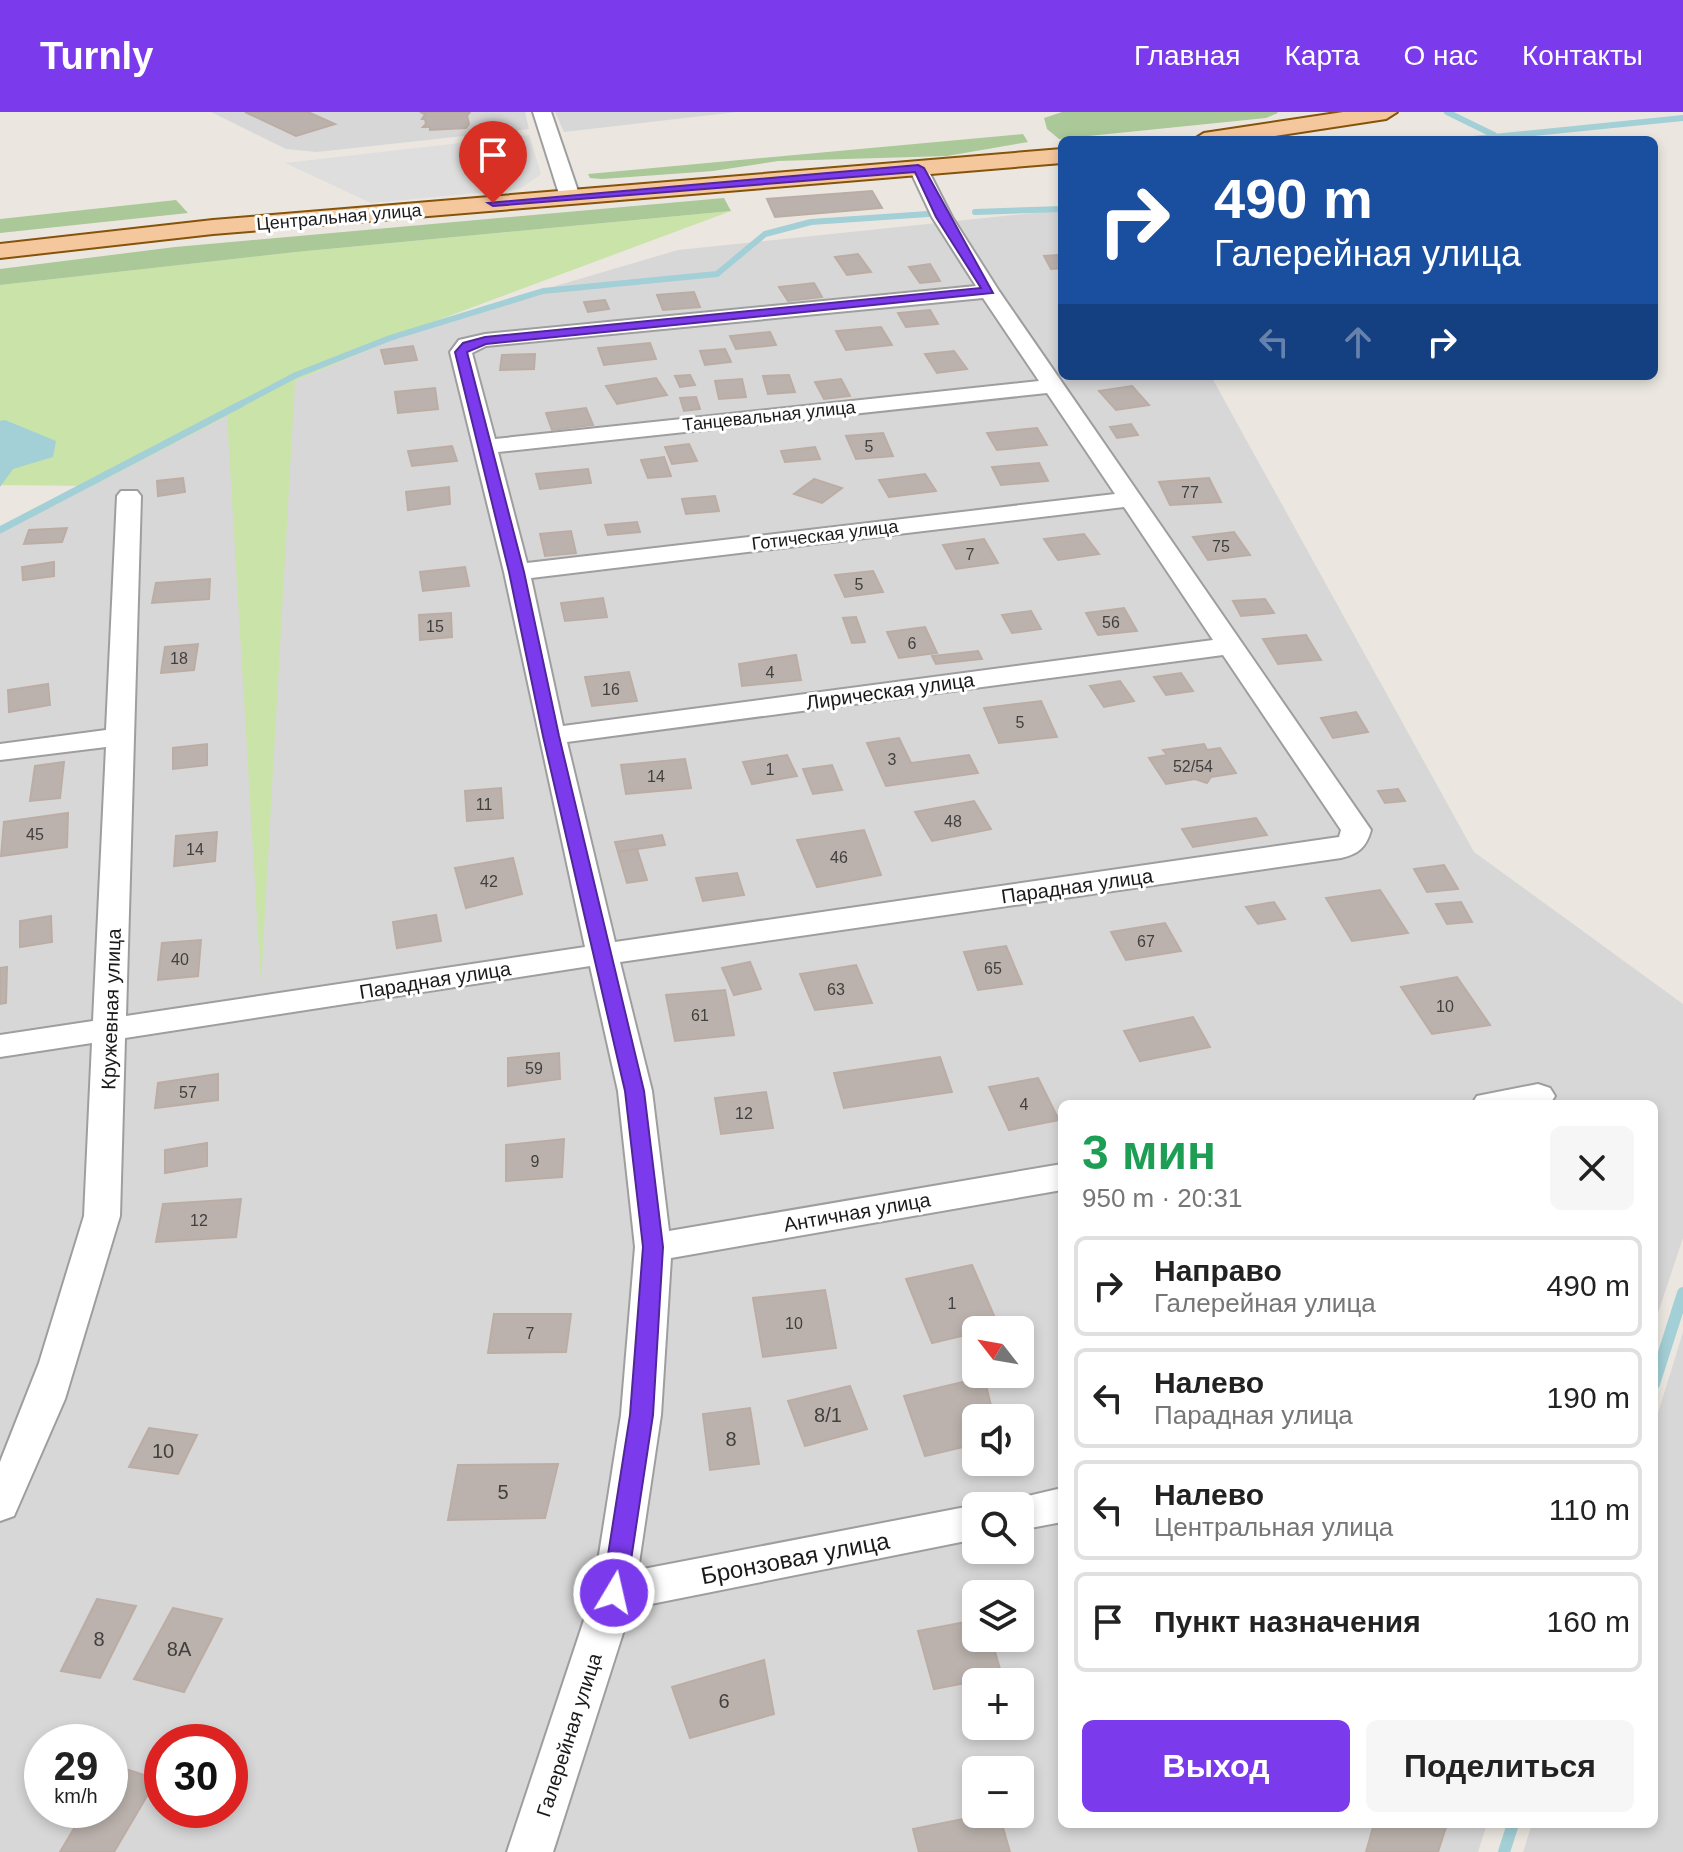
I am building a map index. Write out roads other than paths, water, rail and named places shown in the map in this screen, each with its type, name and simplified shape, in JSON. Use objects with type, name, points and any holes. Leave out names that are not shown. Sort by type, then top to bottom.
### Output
[{"type":"main road","points":[[1223,136],[1320,116],[1386,112]]},
{"type":"main road","name":"Центральная улица","points":[[0,251],[213,227],[1058,156]]},
{"type":"street","points":[[542,112],[570,197]]},
{"type":"street","name":"Парадная улица","points":[[0,1046],[1348,846],[1357,836],[1356,830],[989,291],[942,217],[918,168]]},
{"type":"street","name":"Галерейная улица","points":[[530,1852],[579,1710],[614,1593],[641,1415],[653,1247],[635,1091],[551,736],[517,572],[461,352],[474,343],[989,291]]},
{"type":"street","name":"Танцевальная улица","points":[[484,447],[1053,386]]},
{"type":"street","name":"Кружевная улица","points":[[0,1504],[15,1448],[78,1305],[102,1216],[129,496]]},
{"type":"street","name":"Готическая улица","points":[[517,572],[1133,499]]},
{"type":"street","name":"Лирическая улица","points":[[551,736],[1228,646]]},
{"type":"street","points":[[0,752],[121,737]]},
{"type":"street","points":[[1514,1100],[1538,1096]]},
{"type":"street","name":"Античная улица","points":[[653,1247],[1058,1178]]},
{"type":"street","points":[[1034,1510],[1058,1506]]},
{"type":"street","name":"Бронзовая улица","points":[[614,1593],[962,1525]]},
{"type":"water","points":[[5,420],[56,441],[53,457],[13,469],[0,487],[0,421]]},
{"type":"waterway","points":[[1447,112],[1494,135]]},
{"type":"waterway","points":[[1503,136],[1683,118]]},
{"type":"waterway","points":[[975,212],[1058,209]]},
{"type":"waterway","points":[[237,406],[296,375],[390,338],[543,291],[717,274],[765,234],[811,222],[928,214]]},
{"type":"waterway","points":[[0,530],[241,404]]},
{"type":"waterway","points":[[1658,1371],[1683,1293]]},
{"type":"waterway","points":[[1504,1852],[1512,1828]]}]
